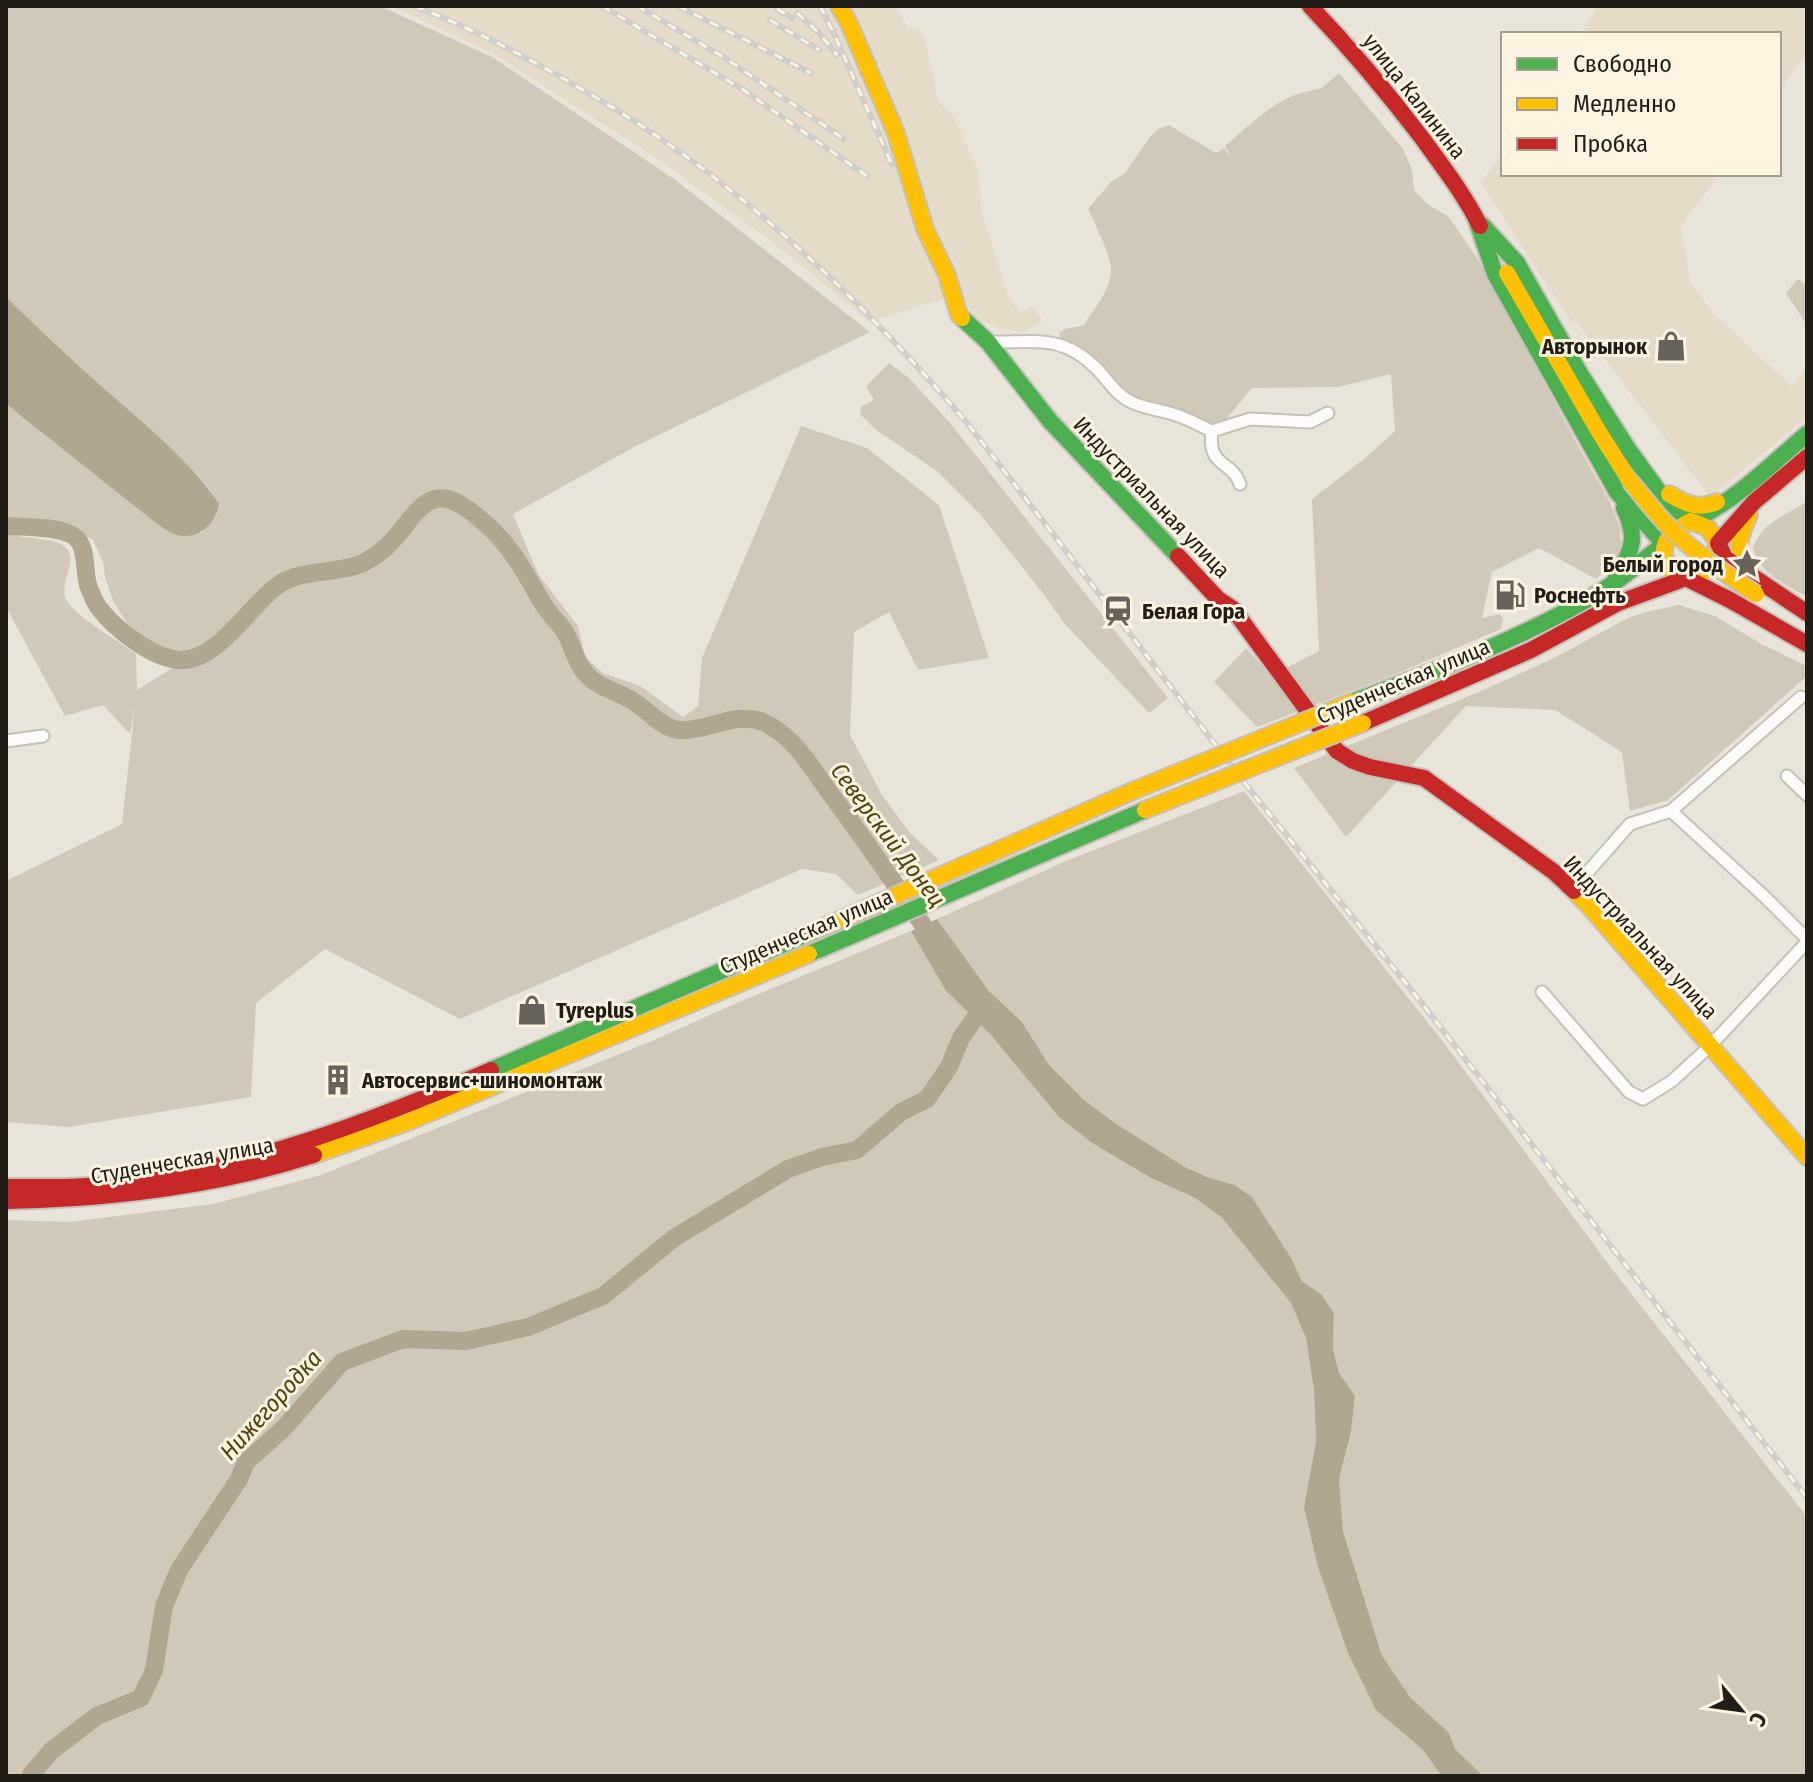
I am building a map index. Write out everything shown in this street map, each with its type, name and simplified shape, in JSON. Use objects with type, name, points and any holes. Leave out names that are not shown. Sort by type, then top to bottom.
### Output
[{"type":"main road","name":"Индустриальная улица","points":[[839,6],[896,133],[925,229],[947,275],[959,315],[988,342],[1050,421],[1218,599],[1233,609],[1337,751],[1370,767],[1424,778],[1554,872],[1587,904],[1807,1157]]},
{"type":"main road","name":"улица Калинина","points":[[1310,6],[1392,98],[1468,202],[1476,219]]},
{"type":"main road","points":[[1476,219],[1517,263],[1579,372],[1665,500],[1691,521],[1700,522],[1714,532],[1725,558],[1807,613]]},
{"type":"main road","points":[[1476,219],[1599,432],[1624,486],[1664,544]]},
{"type":"main road","points":[[1807,434],[1712,512],[1679,525],[1664,544],[1663,558],[1674,572],[1807,644]]},
{"type":"main road","points":[[1628,449],[1666,492],[1681,502],[1697,507],[1710,506],[1743,487]]},
{"type":"main road","points":[[1686,578],[1696,577],[1708,568],[1718,543],[1754,502],[1807,457]]},
{"type":"main road","points":[[1602,591],[1620,571],[1629,556],[1632,542],[1633,529],[1624,486]]},
{"type":"main road","points":[[1624,486],[1678,536],[1728,576],[1807,625]]},
{"type":"main road","points":[[1750,575],[1739,558],[1737,544],[1754,502]]},
{"type":"main road","name":"Студенческая улица","points":[[6,1187],[71,1187],[133,1182],[300,1144],[391,1112],[1135,790],[1518,636],[1602,591],[1664,544]]},
{"type":"main road","name":"Студенческая улица","points":[[6,1201],[57,1201],[131,1195],[245,1174],[291,1162],[410,1121],[1145,810],[1363,723],[1531,650],[1618,603],[1686,578]]},
{"type":"street","points":[[988,342],[1034,341],[1063,345],[1082,354],[1118,394],[1131,402],[1175,414],[1212,431],[1250,419],[1310,422],[1328,413]]},
{"type":"street","points":[[1212,431],[1214,456],[1237,476],[1240,484]]},
{"type":"street","points":[[1572,890],[1630,824],[1671,811],[1801,697]]},
{"type":"street","points":[[6,741],[43,736]]},
{"type":"street","points":[[1787,776],[1807,795]]},
{"type":"street","points":[[1542,992],[1629,1092],[1643,1099],[1672,1081],[1710,1046],[1807,941],[1766,898],[1671,811]]},
{"type":"shaded area","points":[[6,6],[380,6],[492,57],[674,179],[870,332],[636,446],[513,514],[538,574],[578,626],[585,657],[603,673],[640,686],[683,717],[698,706],[702,658],[801,426],[867,448],[939,505],[989,658],[918,670],[889,612],[854,632],[850,735],[882,795],[910,833],[939,860],[858,895],[836,874],[802,869],[460,1019],[325,949],[256,1003],[251,1097],[69,1127],[6,1122],[6,881],[122,824],[135,706],[130,734],[103,705],[65,716],[6,607],[6,534],[56,542],[67,549],[70,563],[65,586],[67,601],[89,622],[136,654],[137,690],[186,660],[209,640],[186,653],[175,653],[146,640],[132,631],[113,601],[103,562],[93,540],[68,525],[37,519],[6,518],[6,404],[169,531],[184,535],[203,532],[219,503],[190,468],[6,297]]},
{"type":"shaded area","points":[[392,6],[830,6],[884,118],[945,298],[870,322],[775,244],[659,160],[494,54]]},
{"type":"shaded area","points":[[848,6],[895,6],[909,29],[917,27],[925,39],[938,100],[954,118],[979,172],[981,209],[1007,293],[1020,313],[1031,306],[1043,321],[1024,332],[1005,330],[973,317],[935,237]]},
{"type":"shaded area","points":[[1599,6],[1807,6],[1807,52],[1781,88],[1781,32],[1581,32]]},
{"type":"shaded area","points":[[1339,73],[1403,149],[1412,170],[1414,190],[1427,204],[1449,217],[1479,261],[1610,502],[1620,528],[1621,548],[1613,565],[1596,579],[1539,548],[1492,572],[1482,618],[1500,614],[1503,619],[1501,629],[1396,674],[1257,727],[1214,682],[1246,648],[1271,676],[1319,651],[1312,499],[1395,431],[1391,374],[1338,387],[1252,388],[1223,423],[1211,428],[1131,401],[1062,342],[1059,333],[1084,325],[1110,281],[1109,260],[1088,209],[1111,182],[1125,173],[1158,129],[1169,125],[1216,153],[1224,148],[1232,160],[1225,146],[1253,122],[1282,101],[1304,92],[1313,102],[1305,92],[1322,88]]},
{"type":"shaded area","name":"Авторынок","points":[[1501,156],[1501,176],[1718,176],[1681,226],[1690,281],[1711,311],[1791,386],[1807,368],[1807,417],[1710,497],[1576,321],[1572,323],[1481,183]]},
{"type":"shaded area","points":[[1798,279],[1807,286],[1807,325],[1786,293]]},
{"type":"shaded area","points":[[6,297],[193,471],[219,503],[210,525],[190,536],[165,529],[6,404]]},
{"type":"shaded area","points":[[889,363],[910,379],[951,424],[1168,698],[1149,713],[1064,623],[980,514],[937,471],[876,430],[860,414],[862,406],[874,400],[866,386]]},
{"type":"shaded area","points":[[1807,501],[1807,597],[1767,571],[1753,547],[1770,524]]},
{"type":"shaded area","points":[[1679,605],[1715,616],[1763,645],[1807,666],[1807,676],[1668,800],[1630,811],[1622,752],[1555,710],[1466,706],[1346,837],[1294,768],[1481,691],[1552,659],[1630,617]]},
{"type":"shaded area","points":[[1244,791],[1444,1043],[1612,1269],[1807,1517],[1807,1776],[1483,1776],[1455,1749],[1449,1733],[1410,1697],[1382,1657],[1343,1531],[1339,1479],[1351,1432],[1355,1397],[1339,1373],[1333,1349],[1334,1313],[1322,1295],[1302,1281],[1290,1256],[1252,1197],[1235,1185],[1185,1167],[1084,1100],[1049,1065],[1022,1022],[989,991],[937,919],[1066,861]]},
{"type":"shaded area","points":[[937,919],[989,991],[1022,1022],[1049,1065],[1084,1100],[1185,1167],[1235,1185],[1252,1197],[1290,1256],[1302,1281],[1322,1295],[1334,1313],[1333,1349],[1339,1373],[1355,1396],[1351,1432],[1339,1479],[1343,1531],[1382,1656],[1410,1697],[1449,1733],[1455,1749],[1483,1776],[1442,1776],[1422,1749],[1376,1710],[1348,1653],[1318,1567],[1304,1507],[1316,1441],[1314,1390],[1306,1338],[1291,1303],[1222,1218],[1195,1198],[1151,1178],[1092,1143],[1059,1117],[990,1034],[946,991],[911,931]]},
{"type":"shaded area","points":[[911,931],[946,991],[1092,1143],[1151,1178],[1195,1198],[1222,1218],[1291,1303],[1306,1338],[1314,1390],[1316,1441],[1304,1507],[1376,1710],[1422,1749],[1442,1776],[6,1776],[6,1220],[70,1222],[213,1204],[321,1175],[654,1040]]},
{"type":"waterway","name":"Северский Донец","points":[[6,526],[52,529],[75,537],[82,546],[88,585],[99,608],[134,641],[157,654],[178,660],[192,658],[219,643],[278,585],[297,576],[348,568],[364,562],[387,547],[427,503],[440,498],[453,501],[480,518],[509,549],[545,607],[565,632],[581,667],[593,680],[633,701],[674,729],[753,719],[784,735],[810,765],[935,943]]},
{"type":"waterway","name":"Нижегородка","points":[[30,1776],[51,1751],[97,1716],[141,1698],[154,1670],[164,1606],[179,1570],[239,1479],[246,1462],[284,1428],[342,1362],[403,1339],[466,1341],[528,1327],[603,1296],[674,1238],[788,1169],[822,1157],[857,1150],[901,1112],[927,1099],[949,1067],[961,1038],[983,1007]]},
{"type":"railway","points":[[415,6],[539,65],[665,141],[713,176],[804,253],[889,336],[968,424],[1255,796],[1417,997],[1807,1498]]},
{"type":"railway","points":[[602,6],[742,89],[867,176]]},
{"type":"railway","points":[[637,6],[725,58],[844,139]]},
{"type":"railway","points":[[678,6],[811,73]]},
{"type":"railway","points":[[820,6],[892,165]]},
{"type":"railway","points":[[777,9],[792,18]]},
{"type":"railway","points":[[797,13],[837,55]]},
{"type":"railway","points":[[770,20],[819,50]]},
{"type":"traffic: fast","points":[[1352,702],[1479,653],[1540,625],[1608,587],[1664,544],[1617,492],[1495,274],[1476,219]]},
{"type":"traffic: fast","points":[[1482,225],[1517,263],[1579,372],[1628,449],[1665,500],[1691,521],[1737,493],[1807,434]]},
{"type":"traffic: fast","points":[[962,318],[988,342],[1050,421],[1178,556]]},
{"type":"traffic: fast","points":[[1616,575],[1632,543],[1631,526],[1624,508]]},
{"type":"traffic: fast","points":[[809,954],[1145,810]]},
{"type":"traffic: fast","points":[[491,1070],[833,923]]},
{"type":"traffic: slow","points":[[839,6],[896,133],[925,229],[947,275],[962,318]]},
{"type":"traffic: slow","points":[[1507,273],[1630,481]]},
{"type":"traffic: slow","points":[[1630,481],[1681,538],[1756,594]]},
{"type":"traffic: slow","points":[[1669,494],[1692,505],[1704,506],[1717,502]]},
{"type":"traffic: slow","points":[[1747,571],[1740,556],[1739,543],[1749,515]]},
{"type":"traffic: slow","points":[[1691,521],[1708,528],[1718,543],[1709,567],[1700,575],[1690,578],[1672,570],[1664,551],[1675,531],[1691,521]]},
{"type":"traffic: slow","points":[[1135,790],[1352,702]]},
{"type":"traffic: slow","points":[[1145,810],[1363,723]]},
{"type":"traffic: slow","points":[[833,923],[1135,790]]},
{"type":"traffic: slow","points":[[1574,891],[1807,1157]]},
{"type":"traffic: slow","points":[[314,1155],[410,1121],[809,954]]},
{"type":"traffic: jam","points":[[1310,6],[1409,121],[1453,181],[1480,226]]},
{"type":"traffic: jam","points":[[1807,457],[1754,502],[1718,543],[1725,558],[1807,613]]},
{"type":"traffic: jam","points":[[1178,556],[1218,599],[1233,609],[1337,751],[1370,767],[1424,778],[1554,872],[1574,891]]},
{"type":"traffic: jam","points":[[1363,723],[1531,650],[1618,603],[1686,578],[1807,644]]},
{"type":"traffic: jam","points":[[6,1187],[108,1185],[218,1166],[357,1124],[491,1070]]},
{"type":"traffic: jam","points":[[6,1201],[162,1189],[238,1175],[314,1155]]},
{"type":"place","name":"Авторынок","points":[[1671,346]]},
{"type":"place","name":"Белый город","points":[[1747,564]]},
{"type":"place","name":"Роснефть","points":[[1510,595]]},
{"type":"place","name":"Белая Гора","points":[[1118,611]]},
{"type":"place","name":"Tyreplus","points":[[532,1010]]},
{"type":"place","name":"Автосервис+шиномонтаж","points":[[338,1080]]}]
